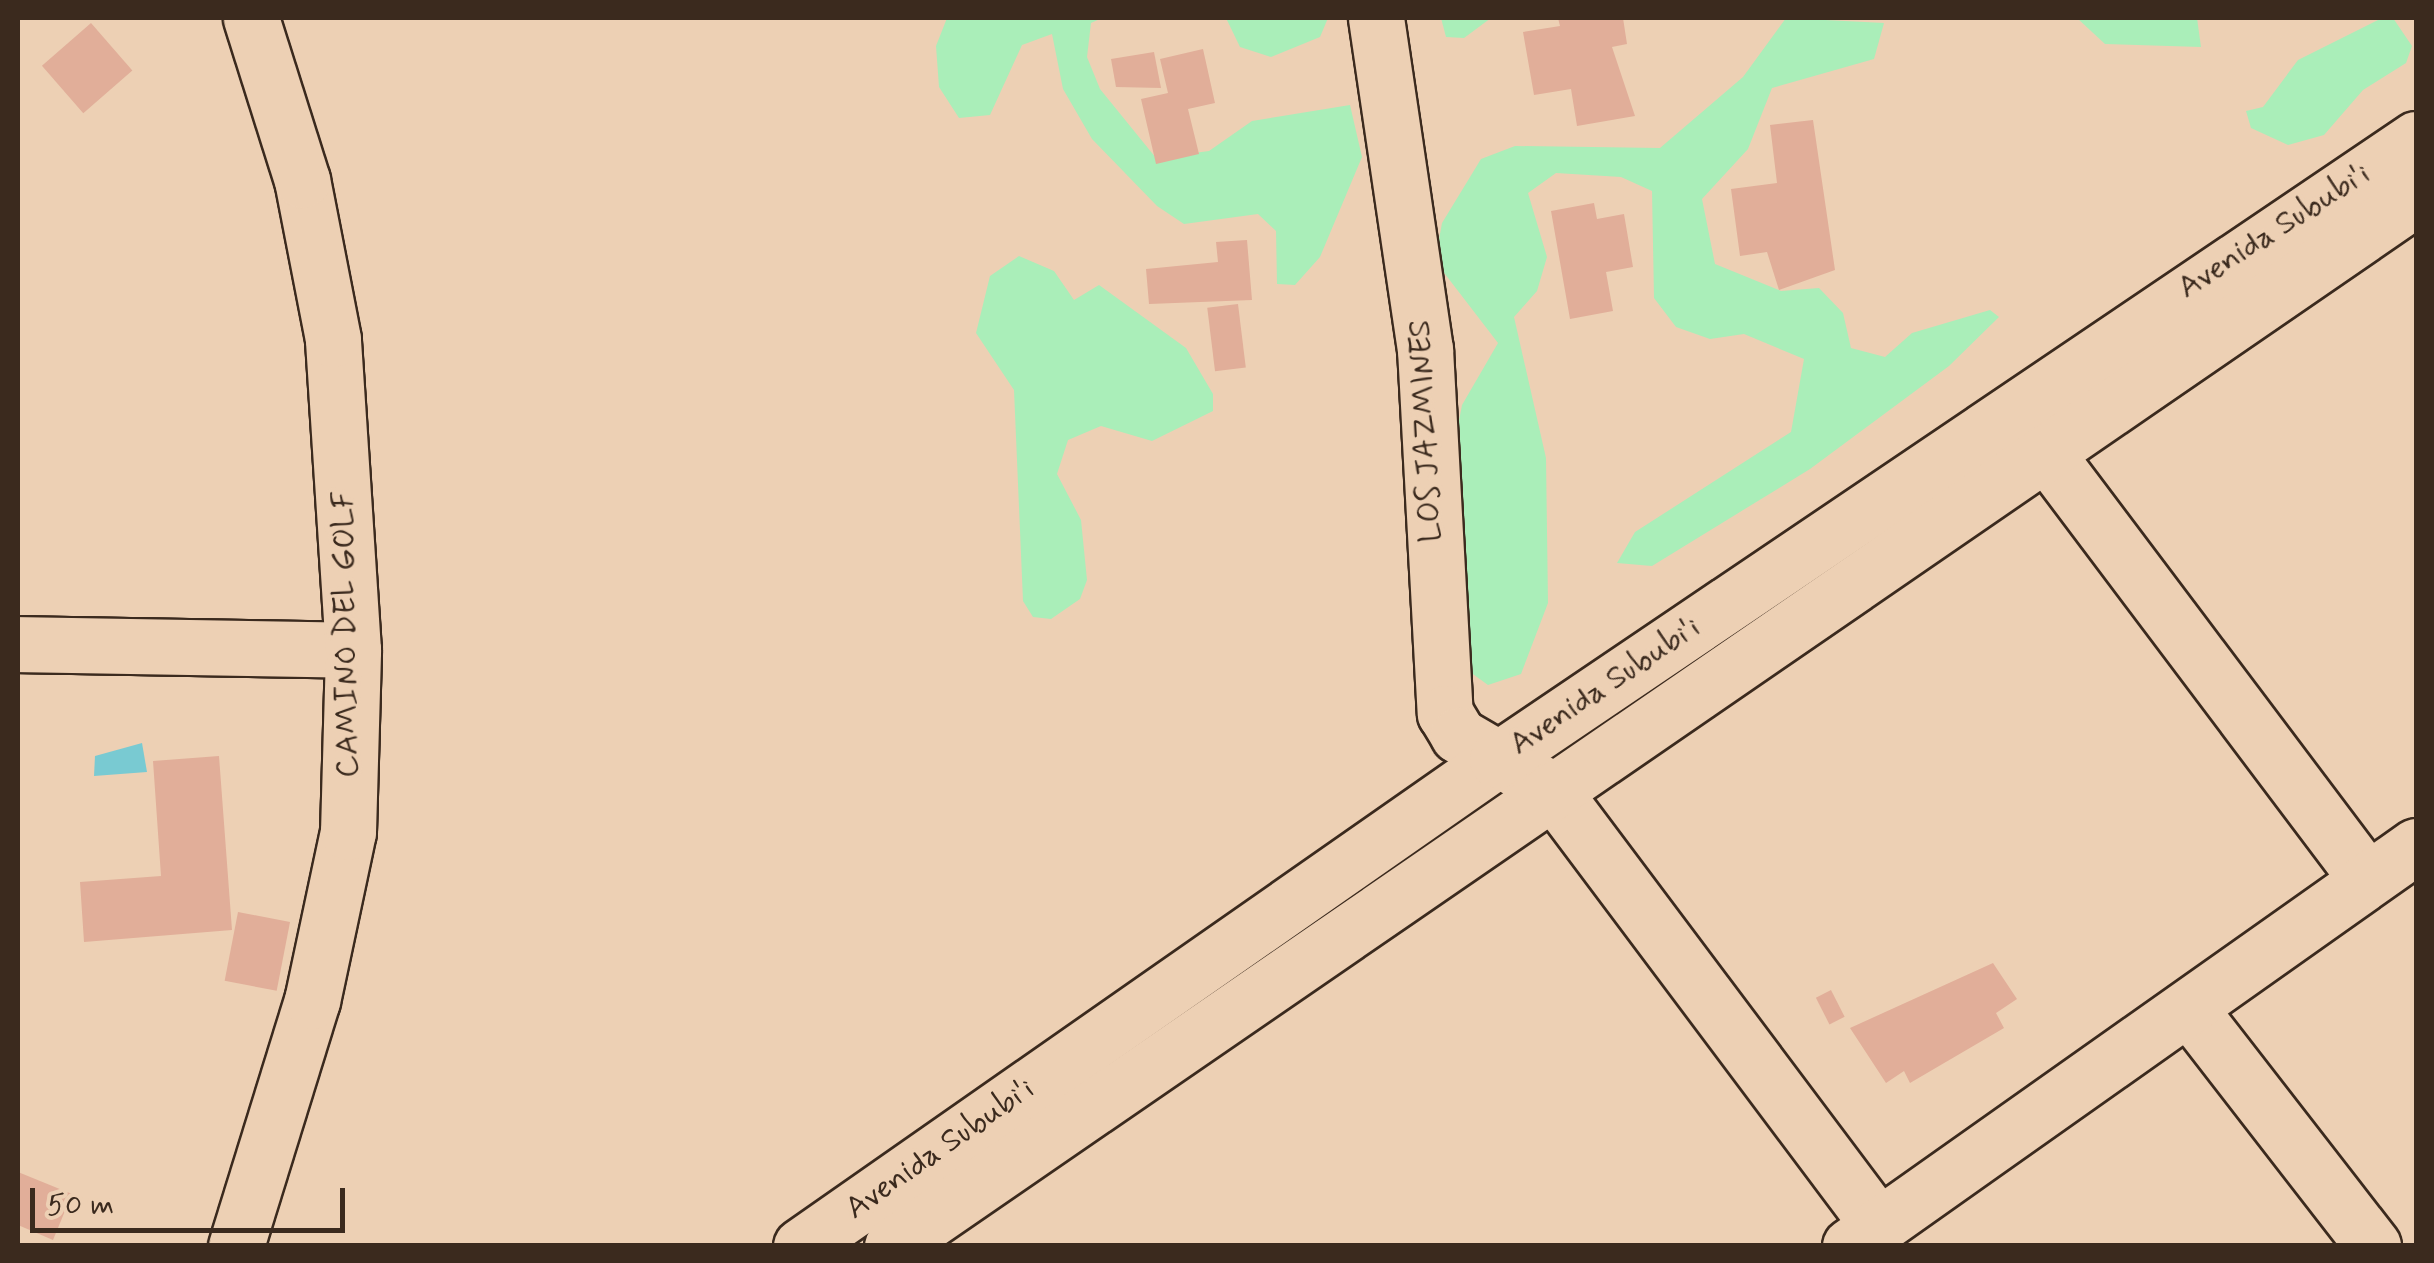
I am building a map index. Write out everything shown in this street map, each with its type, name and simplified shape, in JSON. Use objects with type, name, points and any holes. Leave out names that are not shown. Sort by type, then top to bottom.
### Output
[{"type":"street","name":"CAMINO DEL GOLF","points":[[236,1246],[312,1001],[348,832],[353,650],[332,339],[302,180],[252,18]]},
{"type":"street","name":"LOS JAZMINES","points":[[1376,18],[1425,349],[1440,685],[1458,735],[1552,790]]},
{"type":"street","name":"Avenida Sububi'i","points":[[801,1246],[1497,760],[2416,139]]},
{"type":"street","name":"Avenida Sububi'i","points":[[892,1246],[2043,449],[2416,198]]},
{"type":"street","points":[[2043,449],[2366,878]]},
{"type":"street","points":[[18,644],[353,650]]},
{"type":"street","points":[[1552,790],[1864,1236],[2191,1010],[2366,878],[2416,846]]},
{"type":"street","points":[[2191,1010],[2373,1246]]},
{"type":"green space","points":[[947,18],[1102,18],[1091,23],[1087,57],[1100,89],[1156,158],[1209,151],[1252,121],[1350,105],[1362,157],[1320,257],[1295,285],[1277,284],[1276,231],[1258,214],[1184,224],[1157,206],[1092,139],[1063,89],[1052,34],[1022,45],[990,115],[959,118],[939,87],[936,46]]},
{"type":"green space","points":[[1226,18],[1328,18],[1320,37],[1271,57],[1240,47]]},
{"type":"green space","points":[[1441,18],[1491,18],[1464,38],[1446,37]]},
{"type":"green space","points":[[1786,18],[1884,23],[1874,59],[1772,88],[1748,149],[1702,199],[1715,264],[1781,291],[1819,288],[1843,313],[1851,348],[1885,357],[1912,333],[1990,310],[1999,317],[1949,366],[1810,469],[1652,566],[1617,563],[1635,532],[1791,432],[1804,359],[1744,334],[1710,339],[1676,327],[1654,298],[1652,191],[1621,177],[1556,173],[1528,193],[1547,257],[1537,291],[1514,317],[1546,458],[1548,603],[1521,674],[1488,685],[1459,664],[1455,441],[1462,405],[1498,343],[1435,261],[1442,223],[1481,159],[1515,146],[1660,148],[1743,77]]},
{"type":"green space","points":[[2077,18],[2197,18],[2201,47],[2105,44]]},
{"type":"green space","points":[[2382,18],[2393,18],[2412,46],[2406,63],[2363,90],[2324,135],[2288,145],[2251,128],[2246,111],[2263,107],[2298,60]]},
{"type":"green space","points":[[1019,256],[1054,271],[1074,300],[1099,285],[1186,348],[1213,394],[1213,411],[1152,441],[1101,426],[1068,440],[1057,474],[1081,520],[1087,580],[1080,599],[1051,619],[1033,617],[1023,601],[1014,390],[976,333],[990,276]]},
{"type":"water","points":[[142,743],[147,772],[94,776],[95,756]]},
{"type":"building","points":[[1558,18],[1623,18],[1627,44],[1612,47],[1635,116],[1577,126],[1571,89],[1534,95],[1523,32],[1560,26]]},
{"type":"building","points":[[91,23],[132,71],[83,113],[42,66]]},
{"type":"building","points":[[1203,49],[1215,103],[1188,109],[1199,154],[1156,164],[1141,99],[1168,93],[1160,59]]},
{"type":"building","points":[[1154,52],[1161,88],[1116,87],[1111,59]]},
{"type":"building","points":[[1813,120],[1835,270],[1779,290],[1767,252],[1740,256],[1731,189],[1777,183],[1770,125]]},
{"type":"building","points":[[1594,203],[1597,219],[1624,214],[1633,267],[1606,272],[1613,311],[1570,319],[1551,211]]},
{"type":"building","points":[[1247,240],[1252,300],[1149,304],[1146,269],[1218,262],[1216,242]]},
{"type":"building","points":[[1238,304],[1246,368],[1215,371],[1207,308]]},
{"type":"building","points":[[219,756],[232,930],[84,942],[80,882],[161,876],[153,761]]},
{"type":"building","points":[[238,912],[290,922],[277,991],[225,981]]},
{"type":"building","points":[[1993,963],[2017,999],[1996,1013],[2004,1028],[1910,1083],[1904,1071],[1886,1083],[1850,1028]]},
{"type":"building","points":[[1831,990],[1845,1017],[1829,1024],[1816,998]]},
{"type":"building","points":[[18,1172],[72,1194],[53,1240],[18,1225]]}]
